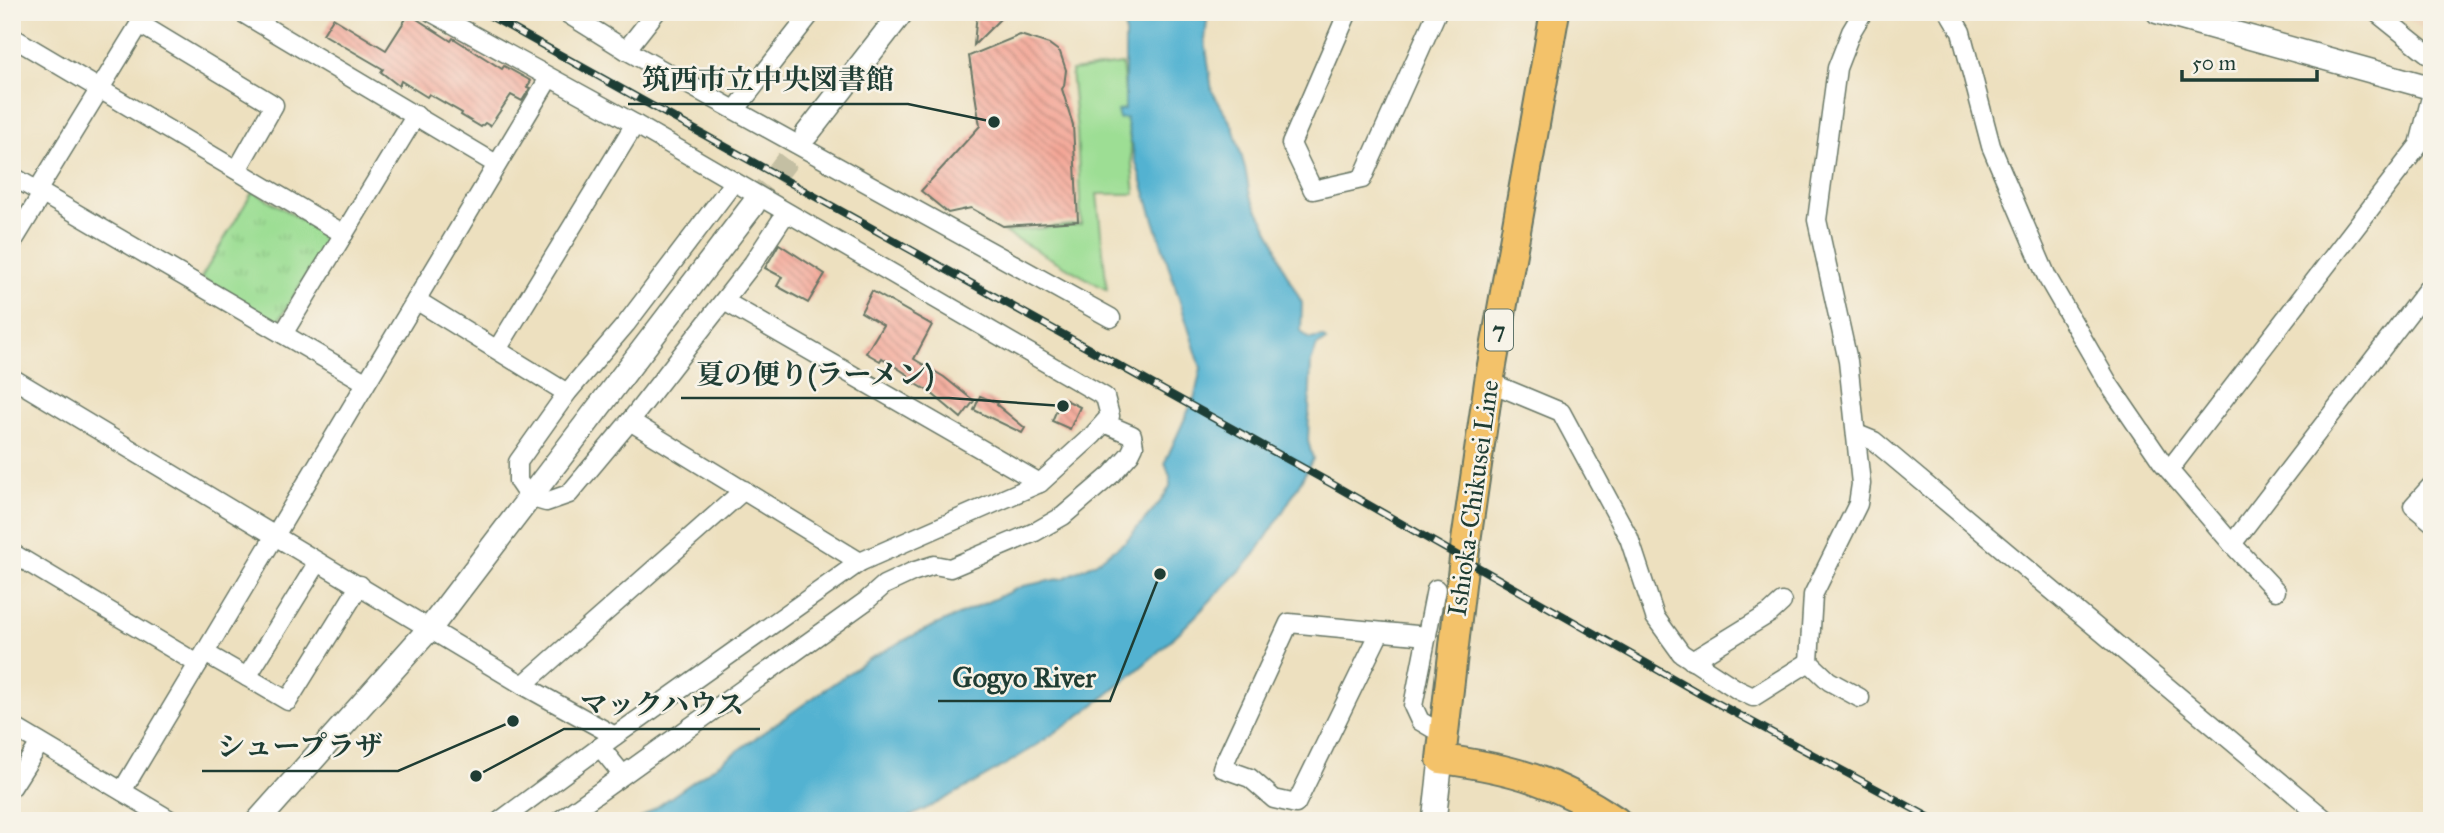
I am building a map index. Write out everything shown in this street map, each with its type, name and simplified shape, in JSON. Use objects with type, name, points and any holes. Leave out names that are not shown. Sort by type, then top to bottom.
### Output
[{"type":"main road","name":"Ishioka-Chikusei Line","points":[[1443,747],[1466,541],[1489,382],[1555,12]]},
{"type":"main road","points":[[1443,747],[1569,792],[1616,821]]},
{"type":"street","points":[[241,12],[496,164]]},
{"type":"street","points":[[430,12],[635,124],[1105,397],[1110,416],[1040,483],[868,559],[615,736],[611,760],[559,821]]},
{"type":"street","points":[[565,12],[626,50],[1111,318]]},
{"type":"street","points":[[626,50],[656,12]]},
{"type":"street","points":[[736,109],[812,12]]},
{"type":"street","points":[[807,134],[902,12]]},
{"type":"street","points":[[1348,12],[1291,144],[1313,190],[1362,179],[1437,12]]},
{"type":"street","points":[[1860,698],[1829,681],[1809,662],[1813,596],[1858,504],[1861,484],[1848,361],[1817,220],[1837,68],[1851,32],[1863,12]]},
{"type":"street","points":[[1949,12],[1961,32],[1991,146],[2047,277],[2110,386],[2169,470],[2276,591]]},
{"type":"street","points":[[2158,12],[2199,17],[2432,91],[2419,145],[2169,470]]},
{"type":"street","points":[[2376,12],[2432,57]]},
{"type":"street","points":[[12,243],[99,88],[143,18],[274,105],[237,170]]},
{"type":"street","points":[[12,37],[344,234]]},
{"type":"street","points":[[122,792],[549,78]]},
{"type":"street","points":[[283,334],[416,115]]},
{"type":"street","points":[[498,348],[635,124]]},
{"type":"street","points":[[12,176],[365,382]]},
{"type":"street","points":[[733,183],[626,324],[567,393],[518,462],[518,481],[529,497],[547,502],[569,494],[724,301],[786,214]]},
{"type":"street","points":[[258,821],[431,627],[753,205]]},
{"type":"street","points":[[2232,544],[2432,283]]},
{"type":"street","points":[[416,300],[498,348],[567,393]]},
{"type":"street","points":[[724,301],[1040,483]]},
{"type":"street","points":[[12,378],[431,627],[523,685],[615,736]]},
{"type":"street","points":[[1489,382],[1561,412],[1629,538],[1655,617],[1681,653],[1738,690],[1754,697],[1809,662]]},
{"type":"street","points":[[630,421],[744,490],[868,559],[888,583]]},
{"type":"street","points":[[500,821],[611,760],[866,601],[888,583],[934,565],[950,568],[1035,532],[1063,516],[1112,474],[1134,446],[1132,435],[1104,423]]},
{"type":"street","points":[[1857,434],[1874,440],[2327,821]]},
{"type":"street","points":[[2432,485],[2413,506],[2432,522]]},
{"type":"street","points":[[523,685],[744,490]]},
{"type":"street","points":[[12,553],[201,658],[247,677],[288,701],[360,586]]},
{"type":"street","points":[[247,677],[318,562]]},
{"type":"street","points":[[1434,821],[1443,747],[1420,721],[1413,706],[1436,589]]},
{"type":"street","points":[[1692,661],[1770,613],[1782,602]]},
{"type":"street","points":[[1380,632],[1296,804],[1274,799],[1250,778],[1222,768],[1289,623],[1427,636]]},
{"type":"street","points":[[12,726],[172,821]]},
{"type":"street","points":[[12,787],[40,743]]},
{"type":"shaded area","points":[[2399,12],[2432,12],[2432,37]]},
{"type":"green space","points":[[1122,64],[1135,194],[1097,194],[1107,290],[1004,232],[1081,224],[1071,71]]},
{"type":"green space","points":[[253,191],[324,233],[327,242],[279,320],[273,320],[201,278]]},
{"type":"water","points":[[1125,12],[1208,12],[1205,40],[1212,91],[1233,127],[1250,196],[1274,240],[1283,267],[1302,303],[1301,331],[1309,339],[1323,337],[1326,341],[1317,346],[1311,362],[1308,441],[1313,459],[1286,507],[1255,554],[1239,572],[1177,634],[1105,697],[985,777],[901,821],[637,821],[867,660],[918,633],[1023,586],[1064,578],[1095,563],[1126,541],[1170,487],[1165,462],[1195,396],[1201,368],[1135,160],[1126,118],[1119,119],[1117,111],[1125,109]]},
{"type":"building","points":[[977,12],[1007,12],[974,45]]},
{"type":"building","points":[[409,14],[451,41],[453,38],[502,69],[504,66],[531,81],[522,101],[511,95],[490,126],[485,123],[481,127],[429,94],[427,97],[401,81],[399,86],[381,72],[383,69],[323,34],[333,18],[386,50]]},
{"type":"building","points":[[1020,35],[1049,44],[1060,52],[1066,70],[1062,89],[1073,125],[1078,221],[1003,226],[971,208],[948,213],[921,191],[980,126],[969,56]]},
{"type":"building","points":[[779,244],[825,274],[808,303],[777,286],[782,277],[765,268]]},
{"type":"building","points":[[872,291],[932,325],[914,359],[944,377],[974,401],[961,418],[930,392],[906,378],[908,375],[882,358],[880,361],[866,353],[883,325],[861,312]]},
{"type":"building","points":[[980,396],[998,403],[997,405],[1025,428],[1022,433],[974,410]]},
{"type":"building","points":[[1062,398],[1080,407],[1070,429],[1052,421]]},
{"type":"tunnel","points":[[753,205],[807,134]]},
{"type":"railway","points":[[483,12],[1332,484],[1702,695],[1936,821]]},
{"type":"place","name":"筑西市立中央図書館","points":[[994,122]]},
{"type":"place","name":"夏の便り(ラーメン)","points":[[1063,406]]},
{"type":"place","name":"Gogyo River","points":[[1160,574]]},
{"type":"place","name":"シュープラザ","points":[[513,721]]},
{"type":"place","name":"マックハウス","points":[[476,776]]}]
